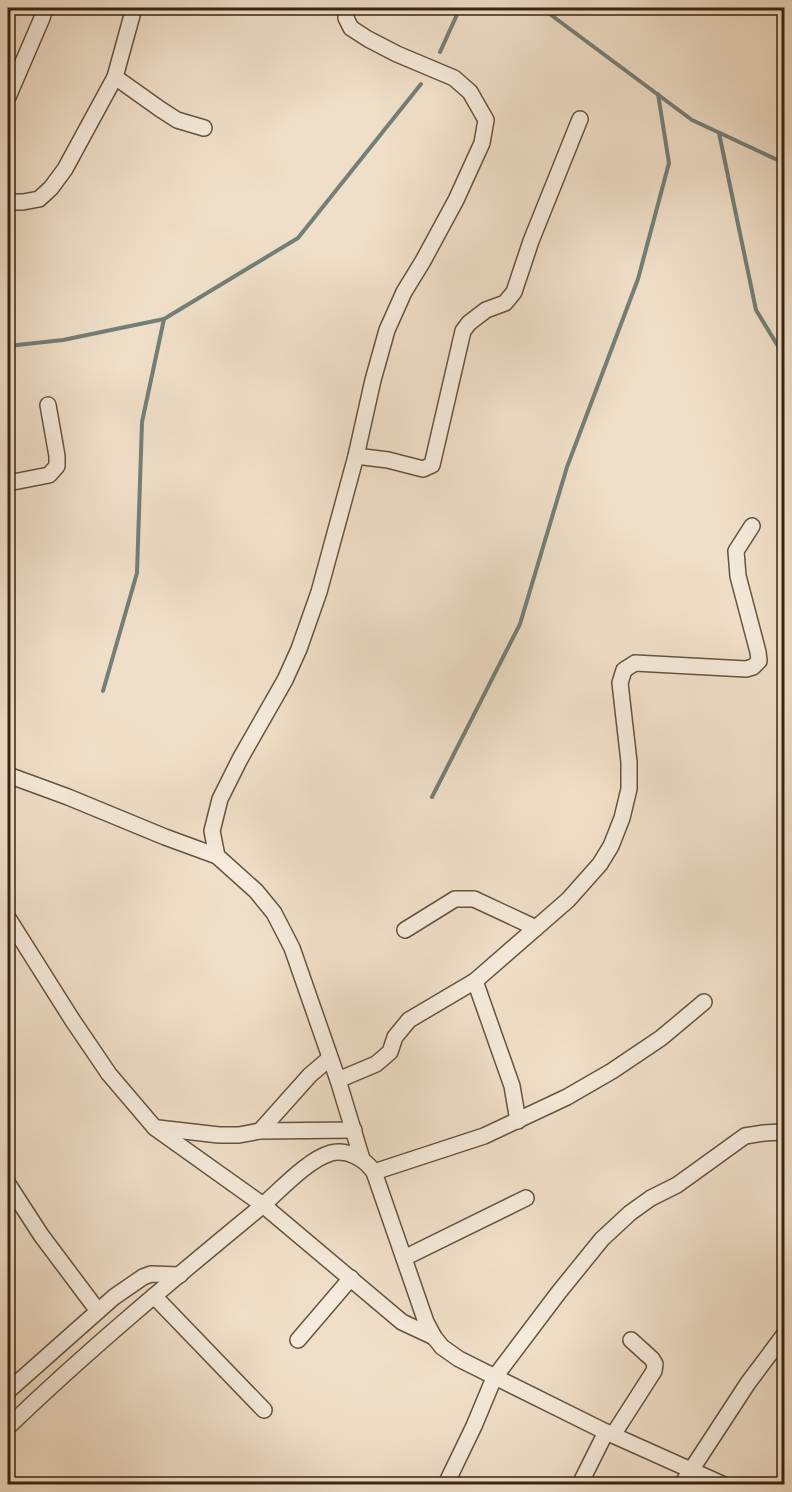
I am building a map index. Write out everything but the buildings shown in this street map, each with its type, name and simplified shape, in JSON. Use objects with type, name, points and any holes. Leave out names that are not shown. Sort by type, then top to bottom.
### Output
[{"type":"street","points":[[8,96],[45,8]]},
{"type":"street","points":[[8,202],[39,199],[51,189],[65,170],[115,77],[134,8]]},
{"type":"street","points":[[217,856],[212,831],[220,799],[285,680],[299,649],[319,592],[387,330],[404,292],[456,200],[482,143],[486,120],[470,92],[454,78],[397,54],[351,28],[346,18],[346,8]]},
{"type":"street","points":[[115,77],[177,120],[204,128]]},
{"type":"street","points":[[356,456],[388,460],[423,469],[432,465],[463,331],[469,322],[486,310],[505,303],[514,292],[531,241],[580,119]]},
{"type":"street","points":[[8,483],[49,475],[57,466],[48,405]]},
{"type":"street","points":[[338,1080],[376,1064],[390,1052],[396,1037],[410,1020],[474,981],[568,900],[600,864],[611,846],[622,818],[629,789],[630,762],[620,683],[624,670],[635,663],[746,669],[759,662],[738,576],[736,551],[752,526]]},
{"type":"street","points":[[8,775],[217,856],[256,891],[274,913],[292,948],[338,1080],[362,1159]]},
{"type":"street","points":[[405,930],[455,899],[474,898],[536,928]]},
{"type":"street","points":[[8,918],[109,1074],[155,1128],[264,1205],[402,1322],[434,1337]]},
{"type":"street","points":[[474,981],[512,1086],[518,1121]]},
{"type":"street","points":[[374,1172],[484,1136],[567,1097],[612,1071],[661,1038],[704,1002]]},
{"type":"street","points":[[260,1131],[310,1075],[330,1058]]},
{"type":"street","points":[[155,1128],[219,1135],[239,1135],[260,1131],[354,1130]]},
{"type":"street","points":[[446,1485],[494,1378],[602,1239],[630,1213],[651,1198],[677,1185],[745,1136],[782,1132],[784,1134]]},
{"type":"street","points":[[8,1427],[59,1378],[264,1205],[302,1170],[329,1154],[340,1152],[362,1159],[374,1172],[426,1322],[442,1347],[494,1378],[723,1485]]},
{"type":"street","points":[[8,1184],[41,1235],[98,1311]]},
{"type":"street","points":[[404,1258],[526,1198]]},
{"type":"street","points":[[8,1392],[114,1297],[143,1277],[151,1274],[180,1275]]},
{"type":"street","points":[[297,1340],[351,1278]]},
{"type":"street","points":[[154,1296],[264,1410]]},
{"type":"street","points":[[682,1485],[748,1383],[784,1335]]},
{"type":"street","points":[[580,1485],[610,1434],[654,1371],[656,1364],[631,1340]]},
{"type":"waterway","points":[[440,52],[460,8]]},
{"type":"waterway","points":[[545,8],[547,12],[692,120],[784,163]]},
{"type":"waterway","points":[[103,691],[137,573],[142,422],[164,319],[298,238],[421,84]]},
{"type":"waterway","points":[[432,797],[520,624],[567,467],[638,279],[669,163],[658,94]]},
{"type":"waterway","points":[[719,133],[756,310],[784,356]]},
{"type":"waterway","points":[[8,346],[63,340],[164,319]]}]
